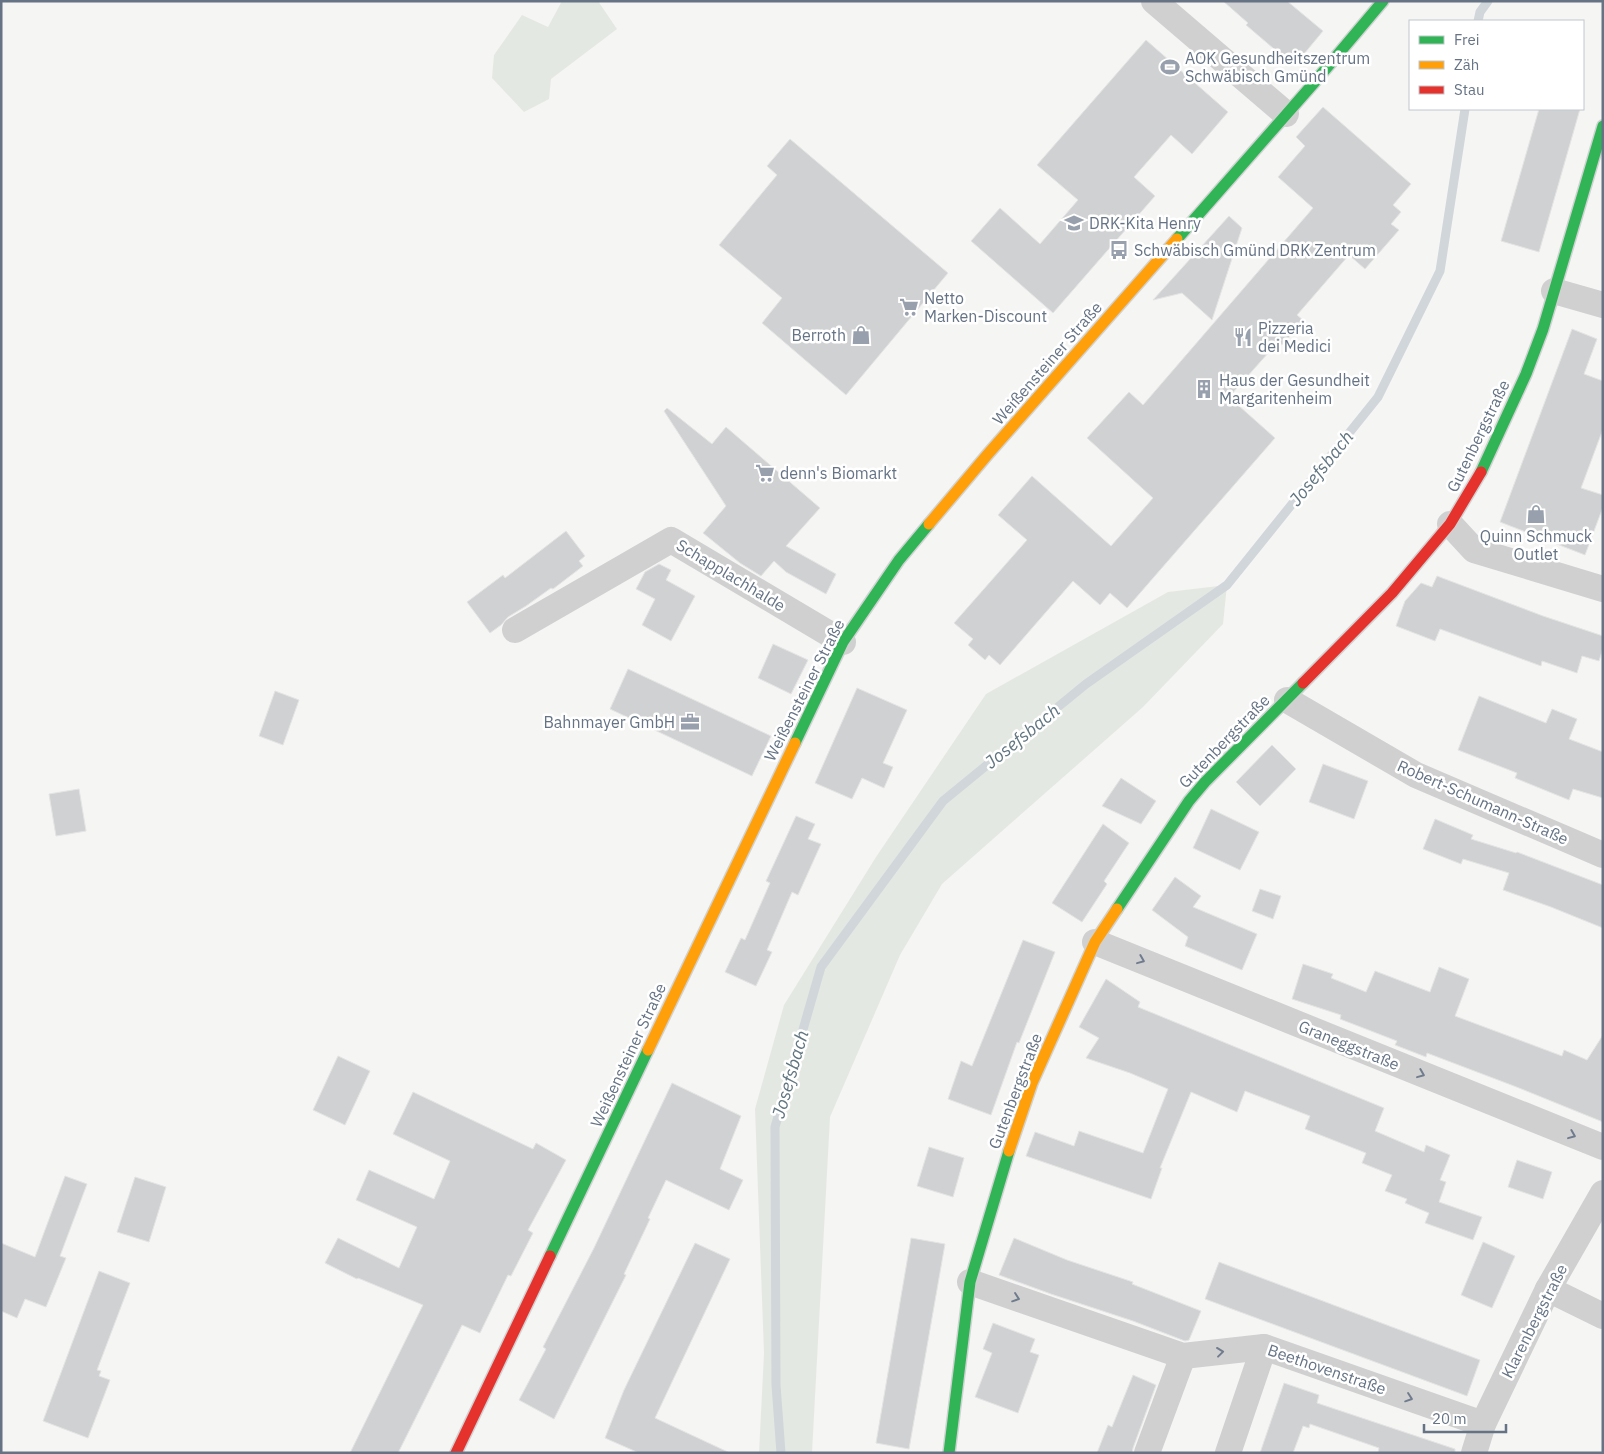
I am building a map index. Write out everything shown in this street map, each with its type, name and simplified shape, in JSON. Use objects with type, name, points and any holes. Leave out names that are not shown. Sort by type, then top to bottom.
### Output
[{"type":"main road","name":"Weißensteiner Straße","points":[[456,1453],[843,642],[899,560],[988,454],[1082,349],[1383,1]]},
{"type":"main road","name":"Gutenbergstraße","points":[[949,1453],[970,1282],[998,1184],[1032,1083],[1095,942],[1189,800],[1392,593],[1450,524],[1479,477],[1526,374],[1543,329],[1603,126]]},
{"type":"street","points":[[1154,1],[1286,114]]},
{"type":"street","points":[[1554,291],[1603,305]]},
{"type":"street","points":[[1450,524],[1474,550],[1603,590]]},
{"type":"street","name":"Schapplachhalde","points":[[515,630],[671,540],[843,642]]},
{"type":"street","name":"Robert-Schumann-Straße","points":[[1287,700],[1416,775],[1603,855]]},
{"type":"street","name":"Graneggstraße","points":[[1095,942],[1603,1147]]},
{"type":"street","name":"Klarenbergstraße","points":[[1474,1453],[1483,1424],[1548,1289],[1603,1193]]},
{"type":"street","name":"Beethovenstraße","points":[[970,1282],[1183,1356],[1264,1346],[1483,1424]]},
{"type":"street","points":[[1548,1289],[1603,1316]]},
{"type":"street","points":[[1228,1453],[1264,1346]]},
{"type":"street","points":[[1147,1453],[1183,1356]]},
{"type":"shaded area","points":[[562,1],[598,1],[617,29],[551,79],[549,99],[524,112],[492,78],[494,55],[522,15],[548,27]]},
{"type":"shaded area","points":[[1227,585],[1223,624],[1143,707],[942,884],[900,955],[830,1117],[812,1453],[759,1453],[764,1353],[755,1109],[784,1005],[876,857],[986,694],[1168,592]]},
{"type":"building","points":[[1223,1],[1287,1],[1323,31],[1294,66],[1246,25],[1248,23]]},
{"type":"building","points":[[1146,40],[1228,112],[1192,154],[1171,135],[1134,177],[1155,196],[1053,313],[971,241],[1000,208],[1040,244],[1078,200],[1037,165]]},
{"type":"building","name":"Haus der Gesundheit Margaritenheim","points":[[1323,107],[1411,184],[1393,205],[1401,212],[1391,224],[1399,230],[1365,269],[1349,255],[1297,315],[1304,321],[1282,345],[1278,342],[1229,397],[1275,438],[1127,608],[1110,593],[1100,605],[1073,581],[1000,665],[989,655],[985,660],[968,645],[973,639],[954,623],[1027,540],[998,515],[1032,476],[1111,546],[1153,498],[1087,438],[1129,392],[1143,405],[1313,208],[1278,177],[1305,146],[1296,137]]},
{"type":"building","points":[[1539,110],[1580,110],[1539,252],[1501,241]]},
{"type":"building","points":[[790,139],[948,273],[846,395],[762,323],[782,298],[719,245],[777,175],[767,166]]},
{"type":"building","points":[[1229,216],[1242,228],[1212,320],[1182,293],[1153,300]]},
{"type":"building","points":[[1572,329],[1597,339],[1584,374],[1603,381],[1603,429],[1581,488],[1603,495],[1603,507],[1585,555],[1500,522]]},
{"type":"building","points":[[667,408],[712,444],[726,427],[820,508],[786,546],[836,574],[826,594],[786,572],[774,561],[761,576],[740,563],[703,533],[726,506],[664,411]]},
{"type":"building","points":[[566,531],[585,556],[579,561],[583,566],[553,589],[551,588],[508,617],[490,633],[467,602],[503,575],[505,578]]},
{"type":"building","points":[[659,564],[671,570],[666,580],[695,596],[671,641],[642,625],[655,599],[636,589],[645,572]]},
{"type":"building","points":[[1437,576],[1543,616],[1603,636],[1603,648],[1599,661],[1582,656],[1577,673],[1542,661],[1541,666],[1440,629],[1435,641],[1396,626],[1405,601],[1421,583],[1432,587]]},
{"type":"building","points":[[773,644],[808,660],[791,694],[758,678]]},
{"type":"building","name":"Bahnmayer GmbH","points":[[628,669],[771,736],[752,776],[610,709]]},
{"type":"building","points":[[857,688],[907,710],[883,763],[893,767],[884,788],[862,778],[852,799],[815,783]]},
{"type":"building","points":[[275,691],[299,700],[283,745],[259,736]]},
{"type":"building","points":[[1479,696],[1546,723],[1552,709],[1577,719],[1569,739],[1603,752],[1603,798],[1573,789],[1569,800],[1515,778],[1517,773],[1458,750]]},
{"type":"building","points":[[1272,745],[1296,769],[1260,806],[1236,782]]},
{"type":"building","points":[[1323,764],[1368,781],[1354,819],[1309,802]]},
{"type":"building","points":[[1121,778],[1156,801],[1141,824],[1102,806]]},
{"type":"building","points":[[79,789],[86,831],[56,836],[49,794]]},
{"type":"building","points":[[1211,809],[1259,832],[1240,870],[1193,848]]},
{"type":"building","points":[[796,816],[815,824],[808,839],[821,844],[798,895],[792,892],[767,950],[772,952],[756,986],[725,972],[741,938],[745,940],[770,883],[766,881]]},
{"type":"building","points":[[1435,819],[1473,835],[1471,839],[1517,852],[1603,885],[1603,928],[1503,890],[1509,873],[1463,859],[1461,864],[1423,849]]},
{"type":"building","points":[[1103,824],[1129,843],[1104,881],[1107,884],[1082,922],[1052,903]]},
{"type":"building","points":[[1175,877],[1201,896],[1193,907],[1257,934],[1242,970],[1185,946],[1188,937],[1152,910]]},
{"type":"building","points":[[1260,889],[1281,896],[1273,919],[1252,911]]},
{"type":"building","points":[[1023,940],[1055,952],[1019,1043],[1017,1042],[991,1115],[948,1099],[961,1061],[972,1066]]},
{"type":"building","points":[[1303,964],[1333,974],[1331,978],[1366,992],[1375,971],[1430,992],[1439,967],[1469,979],[1455,1016],[1562,1056],[1564,1050],[1587,1060],[1603,1035],[1603,1122],[1427,1053],[1426,1057],[1395,1045],[1397,1041],[1340,1019],[1341,1015],[1292,999]]},
{"type":"building","points":[[1106,979],[1140,1002],[1138,1007],[1384,1108],[1375,1131],[1424,1152],[1426,1145],[1450,1155],[1440,1180],[1446,1182],[1439,1202],[1482,1217],[1473,1240],[1425,1223],[1429,1213],[1405,1203],[1407,1199],[1385,1191],[1392,1175],[1362,1163],[1366,1153],[1305,1129],[1310,1116],[1245,1091],[1237,1112],[1191,1092],[1160,1168],[1162,1168],[1151,1199],[1026,1156],[1035,1132],[1074,1146],[1079,1131],[1143,1153],[1168,1089],[1130,1073],[1086,1058],[1099,1038],[1079,1027]]},
{"type":"building","points":[[338,1056],[370,1071],[345,1125],[313,1110]]},
{"type":"building","points":[[672,1083],[741,1116],[720,1169],[743,1180],[729,1210],[666,1180],[624,1274],[626,1275],[554,1419],[519,1400],[546,1349],[543,1347],[594,1248]]},
{"type":"building","points":[[413,1092],[533,1149],[536,1143],[566,1160],[528,1230],[533,1233],[511,1276],[508,1275],[480,1333],[462,1325],[398,1453],[350,1453],[423,1305],[357,1279],[325,1263],[338,1238],[399,1268],[417,1227],[356,1200],[369,1170],[434,1199],[450,1161],[393,1134]]},
{"type":"building","points":[[929,1147],[964,1158],[953,1197],[917,1186]]},
{"type":"building","points":[[1517,1160],[1552,1172],[1543,1199],[1508,1187]]},
{"type":"building","points":[[65,1176],[87,1184],[60,1256],[66,1258],[46,1307],[25,1299],[17,1318],[1,1311],[1,1243],[35,1257]]},
{"type":"building","points":[[135,1177],[166,1187],[149,1242],[117,1232]]},
{"type":"building","points":[[911,1238],[945,1244],[909,1449],[876,1443]]},
{"type":"building","points":[[1014,1238],[1067,1260],[1133,1282],[1132,1284],[1201,1311],[1189,1340],[1185,1341],[999,1275]]},
{"type":"building","points":[[1483,1242],[1515,1256],[1492,1308],[1461,1295]]},
{"type":"building","points":[[695,1243],[730,1259],[655,1418],[730,1453],[639,1453],[605,1438],[624,1390]]},
{"type":"building","points":[[1219,1262],[1480,1360],[1467,1396],[1205,1299]]},
{"type":"building","points":[[99,1271],[130,1283],[97,1370],[101,1371],[99,1376],[110,1380],[88,1438],[43,1421]]},
{"type":"building","points":[[993,1323],[1035,1339],[1030,1352],[1039,1355],[1018,1413],[975,1397],[992,1353],[983,1349]]},
{"type":"building","points":[[1133,1375],[1156,1385],[1132,1453],[1097,1453],[1108,1425],[1112,1427]]},
{"type":"building","points":[[1284,1383],[1319,1395],[1317,1403],[1455,1449],[1455,1453],[1378,1453],[1379,1448],[1310,1424],[1309,1428],[1303,1426],[1293,1453],[1260,1453]]},
{"type":"waterway","name":"Josefsbach","points":[[1478,20],[1480,12],[1488,1]]},
{"type":"waterway","name":"Josefsbach","points":[[781,1453],[776,1385],[775,1127],[821,967],[943,801],[1086,684],[1227,585],[1378,397],[1440,271],[1465,110]]},
{"type":"traffic: fast","points":[[1177,239],[1383,1]]},
{"type":"traffic: fast","points":[[1481,472],[1526,374],[1543,329],[1603,126]]},
{"type":"traffic: fast","points":[[795,743],[843,642],[899,560],[929,524]]},
{"type":"traffic: fast","points":[[1117,909],[1189,801],[1205,782],[1303,683]]},
{"type":"traffic: fast","points":[[550,1256],[648,1050]]},
{"type":"traffic: fast","points":[[949,1453],[970,1282],[1009,1151]]},
{"type":"traffic: slow","points":[[929,524],[1177,239]]},
{"type":"traffic: slow","points":[[648,1050],[795,743]]},
{"type":"traffic: slow","points":[[1009,1151],[1032,1083],[1095,942],[1117,909]]},
{"type":"traffic: jam","points":[[1303,683],[1392,593],[1450,524],[1481,472]]},
{"type":"traffic: jam","points":[[456,1453],[550,1256]]},
{"type":"place","name":"AOK Gesundheitszentrum Schwäbisch Gmünd","points":[[1170,67]]},
{"type":"place","name":"DRK-Kita Henry","points":[[1074,223]]},
{"type":"place","name":"Schwäbisch Gmünd DRK Zentrum","points":[[1119,250]]},
{"type":"place","name":"Netto Marken-Discount","points":[[909,307]]},
{"type":"place","name":"Berroth","points":[[861,335]]},
{"type":"place","name":"Pizzeria dei Medici","points":[[1243,337]]},
{"type":"place","name":"Haus der Gesundheit Margaritenheim","points":[[1204,389]]},
{"type":"place","name":"denn's Biomarkt","points":[[765,473]]},
{"type":"place","name":"Quinn Schmuck Outlet","points":[[1536,514]]},
{"type":"place","name":"Bahnmayer GmbH","points":[[690,722]]}]
